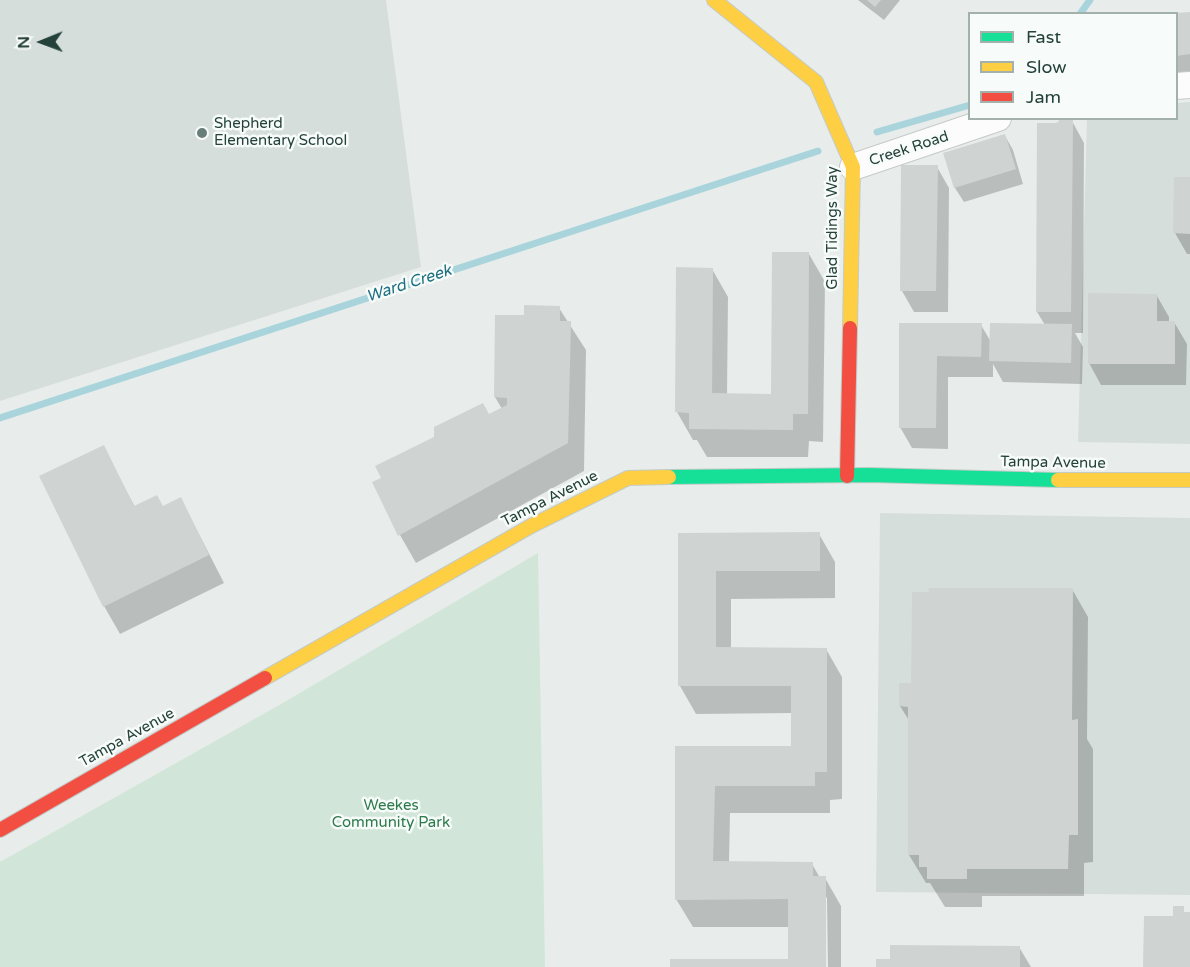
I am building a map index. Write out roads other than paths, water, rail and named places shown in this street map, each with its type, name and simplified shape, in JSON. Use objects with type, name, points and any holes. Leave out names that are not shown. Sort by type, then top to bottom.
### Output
[{"type":"street","name":"Glad Tidings Way","points":[[714,0],[816,82],[853,167],[847,476]]},
{"type":"street","name":"Creek Road","points":[[853,167],[992,120]]},
{"type":"street","name":"Tampa Avenue","points":[[0,830],[531,526],[628,478],[847,476],[1119,482],[1190,480]]},
{"type":"waterway","name":"Ward Creek","points":[[1081,12],[1090,0]]},
{"type":"waterway","name":"Ward Creek","points":[[877,132],[968,106]]},
{"type":"waterway","name":"Ward Creek","points":[[0,418],[818,151]]},
{"type":"place","name":"Shepherd Elementary School","points":[[202,133]]},
{"type":"park label","name":"Weekes Community Park","points":[[391,814]]}]
